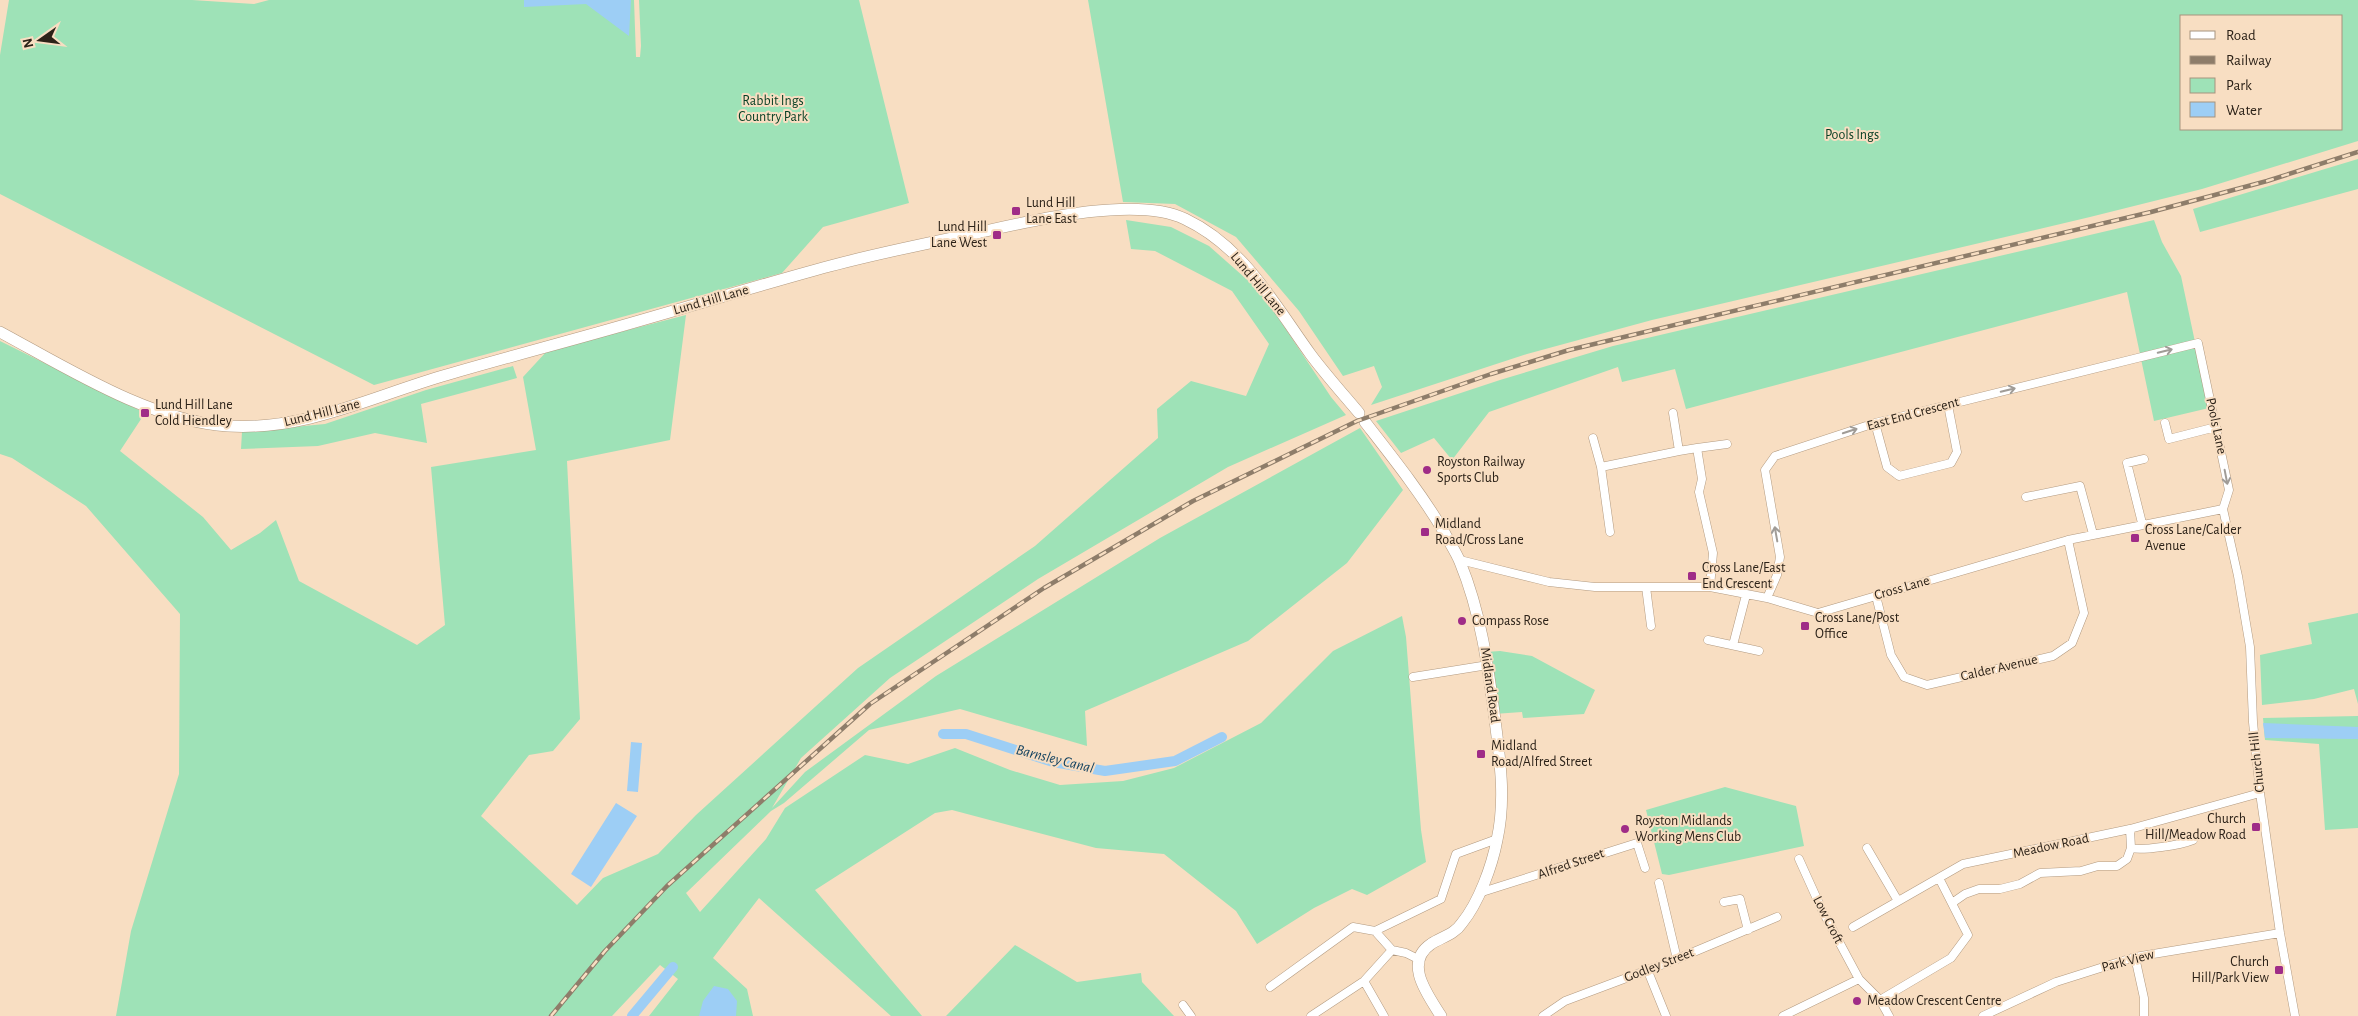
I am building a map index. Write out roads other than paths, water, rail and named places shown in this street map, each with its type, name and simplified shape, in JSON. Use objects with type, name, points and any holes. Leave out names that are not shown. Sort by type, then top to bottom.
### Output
[{"type":"main road","name":"Lund Hill Lane","points":[[0,332],[162,414],[192,422],[227,426],[280,424],[333,413],[442,376],[832,266],[1042,219],[1127,209],[1164,212],[1184,219],[1222,243],[1244,263],[1271,294],[1311,354],[1362,417],[1426,503],[1460,560]]},
{"type":"main road","name":"Midland Road","points":[[1418,960],[1423,951],[1431,944],[1451,934],[1462,924],[1479,893],[1497,840],[1503,784],[1488,665],[1478,616],[1460,560]]},
{"type":"main road","points":[[1418,960],[1418,974],[1424,989],[1441,1016]]},
{"type":"street","name":"East End Crescent","points":[[1767,598],[1777,575],[1780,557],[1765,470],[1774,456],[1875,424],[2198,343]]},
{"type":"street","name":"Pools Lane","points":[[2198,343],[2229,490],[2222,508]]},
{"type":"street","points":[[1875,424],[1887,467],[1899,476],[1951,463],[1958,452],[1948,405]]},
{"type":"street","points":[[1673,412],[1679,451]]},
{"type":"street","points":[[2165,423],[2169,439],[2216,428]]},
{"type":"street","points":[[1593,438],[1600,467],[1610,532]]},
{"type":"street","points":[[1600,467],[1679,451],[1727,444]]},
{"type":"street","points":[[1698,448],[1702,479],[1699,492],[1713,553],[1710,587]]},
{"type":"street","points":[[2142,523],[2127,463],[2144,459]]},
{"type":"street","points":[[2026,497],[2080,486],[2093,534]]},
{"type":"street","name":"Cross Lane","points":[[1460,560],[1549,582],[1595,587],[1710,587],[1767,598],[1818,613],[2068,540],[2142,523],[2222,508]]},
{"type":"street","name":"Church Hill","points":[[2222,508],[2238,576],[2250,647],[2260,793],[2280,933],[2295,1016]]},
{"type":"street","name":"Calder Avenue","points":[[1876,596],[1890,655],[1904,677],[1928,685],[2054,656],[2072,643],[2084,613],[2068,540]]},
{"type":"street","points":[[1646,587],[1651,626]]},
{"type":"street","points":[[1733,645],[1746,595]]},
{"type":"street","points":[[1708,640],[1759,651]]},
{"type":"street","points":[[1413,677],[1488,665]]},
{"type":"street","name":"Meadow Road","points":[[1853,927],[1963,864],[2130,829],[2260,793]]},
{"type":"street","points":[[1952,902],[1965,894],[1979,889],[2000,889],[2020,884],[2040,873],[2081,871],[2098,866],[2117,866],[2127,860],[2131,848],[2130,829]]},
{"type":"street","points":[[1270,987],[1353,927],[1375,931],[1441,899],[1456,854],[1497,840]]},
{"type":"street","points":[[2131,848],[2138,850],[2167,845],[2178,846],[2193,840]]},
{"type":"street","name":"Alfred Street","points":[[1479,893],[1637,843],[1645,868]]},
{"type":"street","points":[[1868,848],[1898,901]]},
{"type":"street","name":"Low Croft","points":[[1800,859],[1822,910],[1859,979],[1880,1000],[1890,1016]]},
{"type":"street","points":[[1880,1000],[1950,958],[1968,935],[1939,878]]},
{"type":"street","points":[[1659,882],[1677,959]]},
{"type":"street","points":[[1724,902],[1748,896]]},
{"type":"street","points":[[1740,899],[1748,930]]},
{"type":"street","name":"Godley Street","points":[[1542,1016],[1565,1001],[1677,959],[1777,917]]},
{"type":"street","points":[[1375,931],[1392,950],[1406,953],[1418,960]]},
{"type":"street","name":"Park View","points":[[1983,1016],[2056,982],[2135,957],[2280,933]]},
{"type":"street","points":[[1311,1016],[1364,981],[1392,950]]},
{"type":"street","points":[[2135,957],[2144,998],[2144,1016]]},
{"type":"street","points":[[1647,969],[1666,1016]]},
{"type":"street","points":[[1783,1016],[1859,979]]},
{"type":"street","points":[[1364,981],[1384,1016]]},
{"type":"street","points":[[1183,1005],[1191,1016]]},
{"type":"water","points":[[524,0],[631,0],[629,36],[586,4],[524,7]]},
{"type":"water","points":[[2263,723],[2358,727],[2358,739],[2265,738]]},
{"type":"water","points":[[631,742],[642,743],[638,792],[627,791]]},
{"type":"water","points":[[616,803],[637,816],[591,887],[571,874]]},
{"type":"water","points":[[714,986],[728,989],[737,1001],[736,1016],[699,1016],[703,1001]]},
{"type":"waterway","name":"Barnsley Canal","points":[[943,734],[966,734],[1053,762],[1105,771],[1175,761],[1222,737]]},
{"type":"waterway","name":"Barnsley Canal","points":[[632,1016],[673,967]]},
{"type":"railway","points":[[551,1016],[605,951],[667,886],[870,704],[1044,588],[1193,501],[1357,421],[1491,374],[1569,350],[2151,212],[2267,181],[2358,152]]},
{"type":"place","name":"Lund Hill Lane East","points":[[1016,211]]},
{"type":"place","name":"Lund Hill Lane West","points":[[997,235]]},
{"type":"place","name":"Lund Hill Lane Cold Hiendley","points":[[145,413]]},
{"type":"place","name":"Royston Railway Sports Club","points":[[1427,470]]},
{"type":"place","name":"Midland Road/Cross Lane","points":[[1425,532]]},
{"type":"place","name":"Cross Lane/Calder Avenue","points":[[2135,538]]},
{"type":"place","name":"Cross Lane/East End Crescent","points":[[1692,576]]},
{"type":"place","name":"Compass Rose","points":[[1462,621]]},
{"type":"place","name":"Cross Lane/Post Office","points":[[1805,626]]},
{"type":"place","name":"Midland Road/Alfred Street","points":[[1481,754]]},
{"type":"place","name":"Church Hill/Meadow Road","points":[[2256,827]]},
{"type":"place","name":"Royston Midlands Working Mens Club","points":[[1625,829]]},
{"type":"place","name":"Church Hill/Park View","points":[[2279,970]]},
{"type":"place","name":"Meadow Crescent Centre","points":[[1857,1001]]},
{"type":"park label","name":"Rabbit Ings Country Park","points":[[773,109]]},
{"type":"park label","name":"Pools Ings","points":[[1852,135]]}]
